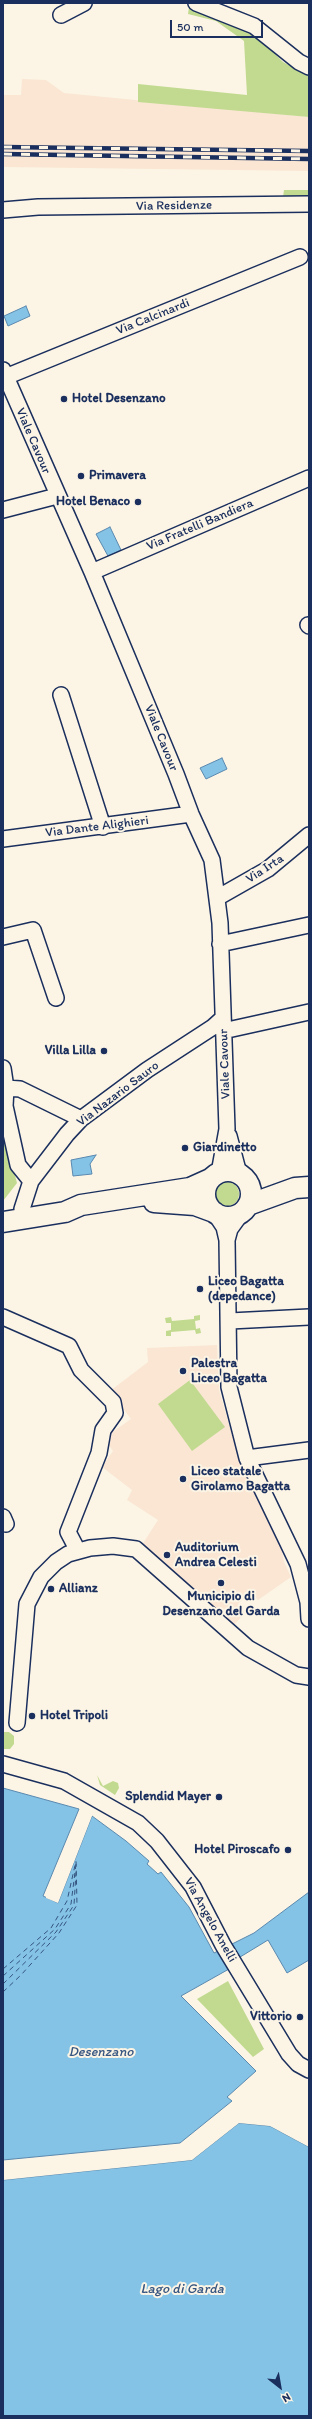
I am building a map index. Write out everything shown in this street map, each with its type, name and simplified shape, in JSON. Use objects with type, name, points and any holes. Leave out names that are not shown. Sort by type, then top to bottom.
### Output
[{"type":"main road","points":[[3,1213],[63,1204],[81,1205],[124,1200],[190,1188],[229,1171],[243,1177],[302,1188]]},
{"type":"main road","points":[[214,1212],[207,1203],[205,1197],[207,1184],[215,1176]]},
{"type":"main road","points":[[243,1177],[251,1192],[246,1208]]},
{"type":"main road","points":[[124,1200],[195,1205],[229,1217],[246,1208],[302,1188]]},
{"type":"main road","points":[[3,1222],[65,1212],[81,1205]]},
{"type":"street","points":[[61,15],[84,3]]},
{"type":"street","points":[[196,3],[254,26],[299,62],[309,67]]},
{"type":"street","name":"Via Residenze","points":[[3,210],[38,207],[309,204]]},
{"type":"street","name":"Via Calcinardi","points":[[4,375],[300,257]]},
{"type":"street","name":"Viale Cavour","points":[[4,375],[92,572],[191,814],[212,860],[217,898],[220,944],[228,1128],[243,1177]]},
{"type":"street","name":"Via Fratelli Bandiera","points":[[92,572],[309,478]]},
{"type":"street","points":[[3,510],[57,496]]},
{"type":"street","points":[[61,695],[103,827]]},
{"type":"street","name":"Via Dante Alighieri","points":[[3,839],[103,827],[191,814]]},
{"type":"street","name":"Via Irta","points":[[217,898],[268,869],[309,834]]},
{"type":"street","points":[[220,944],[309,925]]},
{"type":"street","points":[[3,938],[33,930],[56,998]]},
{"type":"street","points":[[223,1024],[309,1012]]},
{"type":"street","name":"Via Nazario Sauro","points":[[22,1209],[31,1181],[67,1134],[82,1119],[147,1070],[212,1027],[223,1024]]},
{"type":"street","points":[[3,1068],[6,1088],[5,1106],[18,1165],[31,1181]]},
{"type":"street","points":[[6,1088],[20,1089],[82,1119]]},
{"type":"street","name":"Viale Cavour","points":[[215,1176],[228,1128]]},
{"type":"street","points":[[227,1240],[230,1229],[246,1208]]},
{"type":"street","points":[[214,1212],[224,1227],[227,1240],[230,1321],[229,1387],[247,1458],[298,1564],[308,1602],[309,1620]]},
{"type":"street","points":[[3,1317],[69,1346],[81,1370],[113,1402],[114,1413],[103,1430],[99,1453],[68,1532],[78,1551]]},
{"type":"street","points":[[230,1321],[309,1317]]},
{"type":"street","points":[[247,1458],[309,1450]]},
{"type":"street","points":[[17,1723],[27,1604],[41,1577],[68,1554],[78,1551],[113,1546],[136,1549],[248,1648],[296,1675],[309,1677]]},
{"type":"street","name":"Via Angelo Anelli","points":[[3,1764],[64,1781],[138,1823],[181,1870],[193,1887],[236,1968],[288,2054],[298,2064],[309,2070]]},
{"type":"shaded area","points":[[22,79],[46,80],[64,93],[309,117],[309,171],[3,167],[3,95],[21,95]]},
{"type":"shaded area","name":"Liceo statale Girolamo Bagatta","points":[[217,1345],[219,1390],[239,1459],[280,1542],[284,1562],[291,1577],[258,1600],[250,1592],[238,1604],[245,1613],[231,1628],[140,1548],[158,1520],[127,1500],[132,1490],[102,1467],[113,1451],[104,1438],[131,1419],[110,1391],[148,1362],[147,1348]]},
{"type":"green space","points":[[189,7],[255,34],[283,62],[309,76],[309,117],[138,102],[138,84],[247,95],[244,41],[216,21],[188,14]]},
{"type":"green space","points":[[284,190],[309,190],[309,198],[283,197]]},
{"type":"green space","points":[[3,1130],[17,1183],[3,1201]]},
{"type":"green space","points":[[227,1182],[236,1185],[239,1194],[236,1203],[227,1206],[218,1203],[215,1194],[218,1185]]},
{"type":"green space","points":[[200,1315],[200,1320],[195,1321],[196,1329],[200,1328],[201,1333],[196,1334],[195,1330],[171,1332],[171,1336],[166,1336],[166,1331],[171,1330],[171,1323],[166,1323],[165,1318],[171,1317],[172,1321],[194,1319],[194,1316]]},
{"type":"green space","points":[[190,1380],[225,1427],[192,1451],[158,1404]]},
{"type":"green space","points":[[3,1732],[9,1732],[14,1736],[14,1744],[10,1749],[3,1749]]},
{"type":"green space","points":[[97,1775],[103,1786],[113,1781],[118,1783],[119,1788],[115,1795],[100,1785]]},
{"type":"green space","points":[[228,1981],[264,2049],[253,2057],[197,1999]]},
{"type":"water","points":[[26,306],[30,316],[8,326],[4,316]]},
{"type":"water","points":[[110,527],[121,550],[108,556],[96,534]]},
{"type":"water","points":[[222,758],[227,769],[206,779],[200,768]]},
{"type":"water","points":[[96,1155],[90,1164],[92,1174],[73,1176],[71,1160]]},
{"type":"water","name":"Desenzano","points":[[3,1788],[79,1809],[43,1896],[58,1903],[92,1816],[126,1841],[149,1861],[147,1864],[158,1874],[161,1872],[189,1907],[214,1953],[254,1933],[309,1892],[309,1960],[287,1973],[268,1940],[227,1965],[229,1969],[181,1996],[256,2071],[227,2097],[232,2101],[180,2143],[3,2160]]},
{"type":"water","name":"Lago di Garda","points":[[239,2123],[270,2126],[309,2147],[309,2416],[3,2416],[3,2180],[192,2160]]},
{"type":"pier","points":[[91,1815],[92,1816],[58,1903],[46,1898],[46,1896],[57,1900]]},
{"type":"pier","points":[[239,2121],[270,2124],[309,2144],[309,2147],[270,2126],[239,2123],[192,2160],[3,2180],[3,2178],[191,2159]]},
{"type":"ferry route","points":[[3,1992],[21,1975],[59,1933],[77,1905],[76,1859]]},
{"type":"ferry route","points":[[3,1969],[51,1928],[67,1901],[76,1861]]},
{"type":"ferry route","points":[[3,1976],[55,1929],[71,1904],[76,1864]]},
{"type":"ferry route","points":[[3,1984],[56,1932],[74,1905],[76,1872]]},
{"type":"railway","points":[[3,147],[309,151]]},
{"type":"railway","points":[[3,154],[309,159]]},
{"type":"place","name":"Hotel Desenzano","points":[[64,399]]},
{"type":"place","name":"Primavera","points":[[81,476]]},
{"type":"place","name":"Hotel Benaco","points":[[138,502]]},
{"type":"place","name":"Villa Lilla","points":[[104,1051]]},
{"type":"place","name":"Giardinetto","points":[[185,1148]]},
{"type":"place","name":"Liceo Bagatta (depedance)","points":[[200,1289]]},
{"type":"place","name":"Palestra Liceo Bagatta","points":[[183,1371]]},
{"type":"place","name":"Liceo statale Girolamo Bagatta","points":[[183,1479]]},
{"type":"place","name":"Auditorium Andrea Celesti","points":[[167,1555]]},
{"type":"place","name":"Municipio di Desenzano del Garda","points":[[221,1583]]},
{"type":"place","name":"Allianz","points":[[51,1589]]},
{"type":"place","name":"Hotel Tripoli","points":[[32,1716]]},
{"type":"place","name":"Splendid Mayer","points":[[219,1797]]},
{"type":"place","name":"Hotel Piroscafo","points":[[288,1850]]},
{"type":"place","name":"Vittorio","points":[[300,2017]]}]
